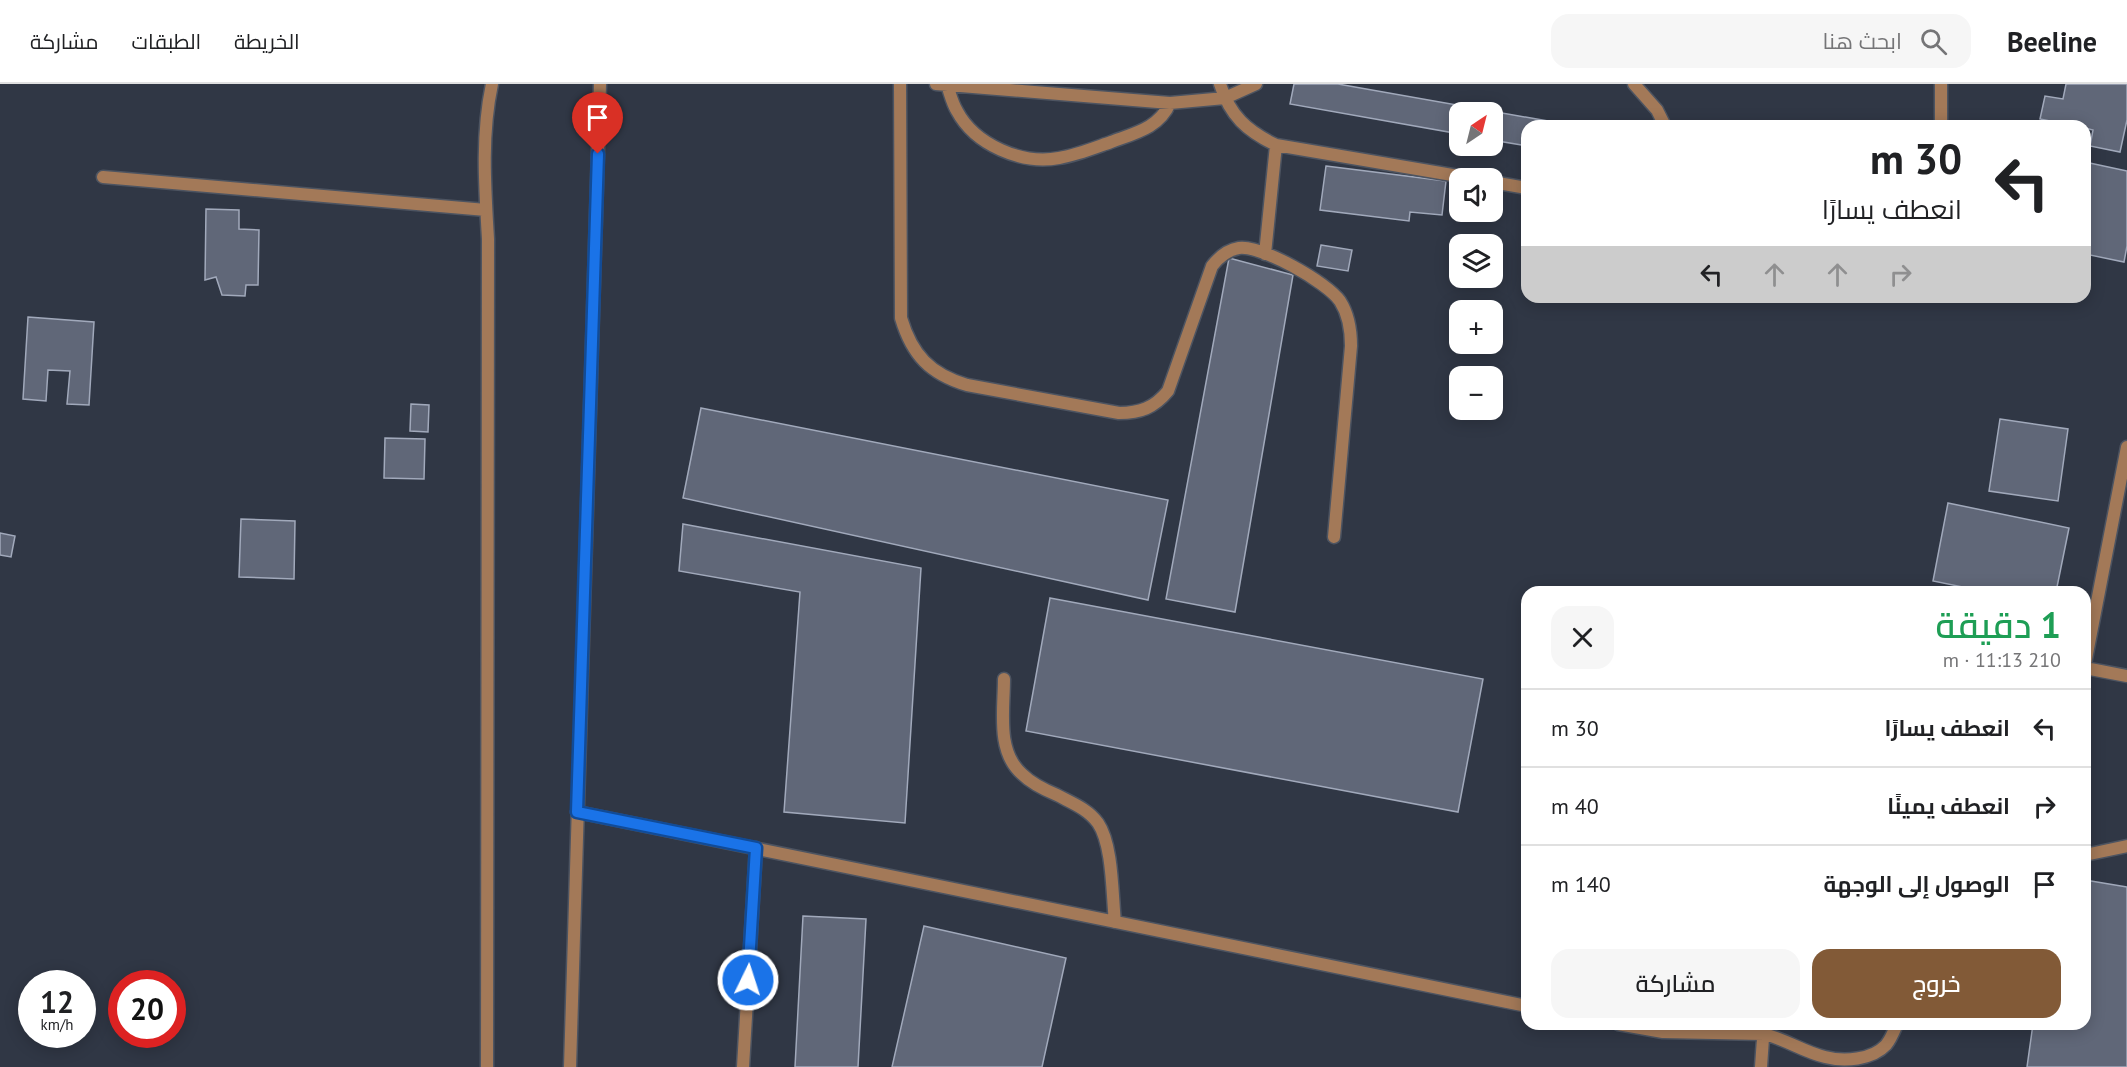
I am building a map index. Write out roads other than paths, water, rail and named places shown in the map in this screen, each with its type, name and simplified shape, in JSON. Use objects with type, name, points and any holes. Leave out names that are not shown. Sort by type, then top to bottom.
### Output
[{"type":"street","points":[[487,1067],[488,239],[485,156],[486,125],[492,84]]},
{"type":"street","points":[[570,1067],[600,84]]},
{"type":"street","points":[[900,84],[901,318],[913,349],[936,372],[951,381],[1119,413],[1134,413],[1150,408],[1160,401],[1173,381],[1212,266],[1219,257],[1240,248],[1252,249],[1265,254],[1318,280],[1331,290],[1341,303],[1351,331],[1334,537]]},
{"type":"street","points":[[1220,84],[1225,98],[1239,120],[1256,135],[1276,145],[1449,174]]},
{"type":"street","points":[[942,85],[1170,103],[1225,98],[1256,84]]},
{"type":"street","points":[[1634,84],[1657,110],[1662,120]]},
{"type":"street","points":[[1941,84],[1941,120]]},
{"type":"street","points":[[942,85],[957,112],[983,140],[1018,156],[1037,159],[1056,159],[1075,155],[1149,128],[1166,113],[1170,103]]},
{"type":"street","points":[[1265,254],[1276,145]]},
{"type":"street","points":[[103,177],[486,210]]},
{"type":"street","points":[[1503,184],[1521,187]]},
{"type":"street","points":[[2091,635],[2127,447]]},
{"type":"street","points":[[2091,667],[2127,676]]},
{"type":"street","points":[[1004,679],[1004,744],[1011,761],[1022,775],[1076,804],[1098,823],[1108,848],[1115,922]]},
{"type":"street","points":[[577,812],[1521,1005]]},
{"type":"street","points":[[2091,854],[2127,846]]},
{"type":"street","points":[[743,1067],[756,848]]},
{"type":"street","points":[[1652,1030],[1663,1032],[1730,1030]]},
{"type":"street","points":[[1761,1067],[1764,1030]]},
{"type":"street","points":[[1766,1030],[1825,1058],[1869,1056],[1885,1045],[1894,1030]]}]
